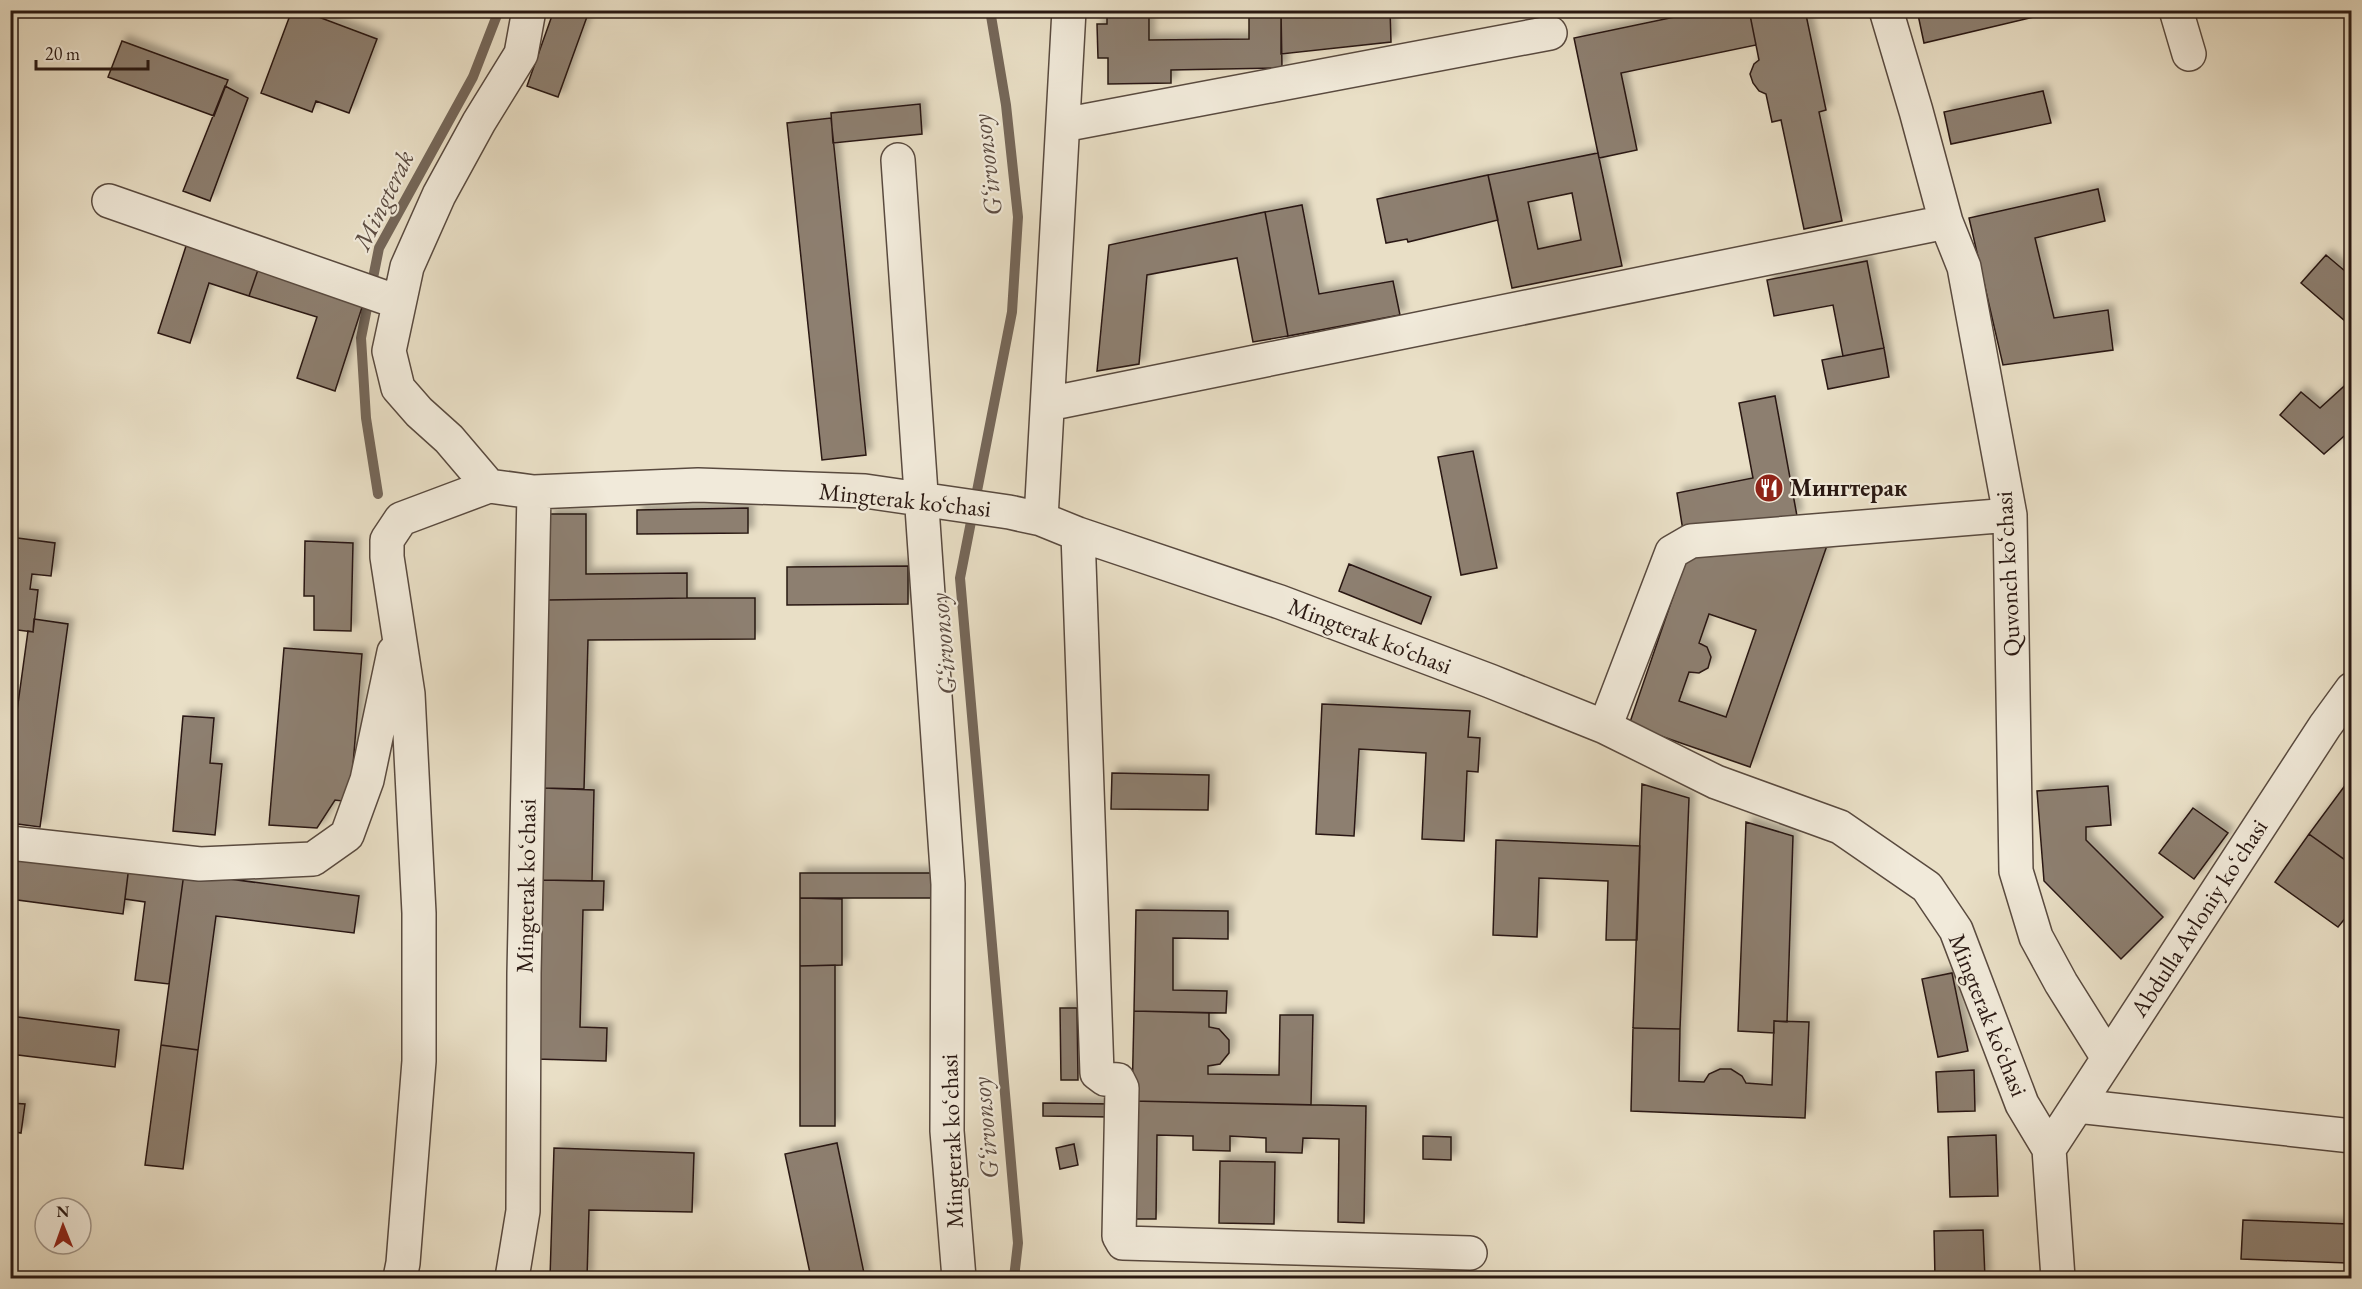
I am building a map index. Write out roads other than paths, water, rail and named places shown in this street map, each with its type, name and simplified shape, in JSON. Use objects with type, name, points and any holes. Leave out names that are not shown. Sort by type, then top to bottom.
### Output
[{"type":"street","points":[[400,1278],[406,1227],[419,1038],[419,913],[408,694],[387,557],[387,540],[401,519],[489,486],[449,439],[419,412],[398,388],[388,351],[407,267],[439,195],[479,122],[521,54],[529,10]]},
{"type":"street","points":[[1041,519],[1069,10]]},
{"type":"street","name":"Quvonch koʻchasi","points":[[1886,10],[1946,222],[1964,267],[2010,515],[2016,871],[2036,936],[2061,983],[2109,1058]]},
{"type":"street","points":[[2176,10],[2189,54]]},
{"type":"street","points":[[1063,125],[1550,33]]},
{"type":"street","name":"Mingterak koʻchasi","points":[[898,160],[948,884],[947,1131],[959,1278]]},
{"type":"street","points":[[109,201],[398,302]]},
{"type":"street","points":[[1048,404],[1946,222]]},
{"type":"street","name":"Mingterak ko‘chasi","points":[[489,486],[534,492],[698,485],[866,491],[1009,512],[1041,519],[1078,534],[1281,602],[1605,727],[1716,782],[1840,827],[1927,887],[1956,930],[2022,1104],[2049,1149]]},
{"type":"street","name":"Mingterak koʻchasi","points":[[512,1278],[524,1211],[524,974],[534,492]]},
{"type":"street","points":[[1605,727],[1672,552],[1691,541],[2010,515]]},
{"type":"street","points":[[1078,534],[1097,1073],[1105,1079],[1118,1080],[1122,1088],[1119,1236],[1123,1243],[1470,1253]]},
{"type":"street","points":[[10,843],[200,864],[313,859],[347,835],[367,780],[398,635]]},
{"type":"street","name":"Abdulla Avloniy koʻchasi","points":[[2049,1149],[2325,726],[2352,689]]},
{"type":"street","points":[[2077,1106],[2352,1136]]},
{"type":"street","points":[[2049,1149],[2058,1278]]},
{"type":"waterway","name":"Mingterak","points":[[378,494],[366,418],[361,338],[379,248],[473,77],[499,10]]},
{"type":"waterway","name":"G‘irvonsoy","points":[[990,10],[1006,105],[1018,217],[1012,312],[960,578],[1018,1243],[1014,1278]]},
{"type":"place","name":"Мингтерак","points":[[1769,488]]}]
